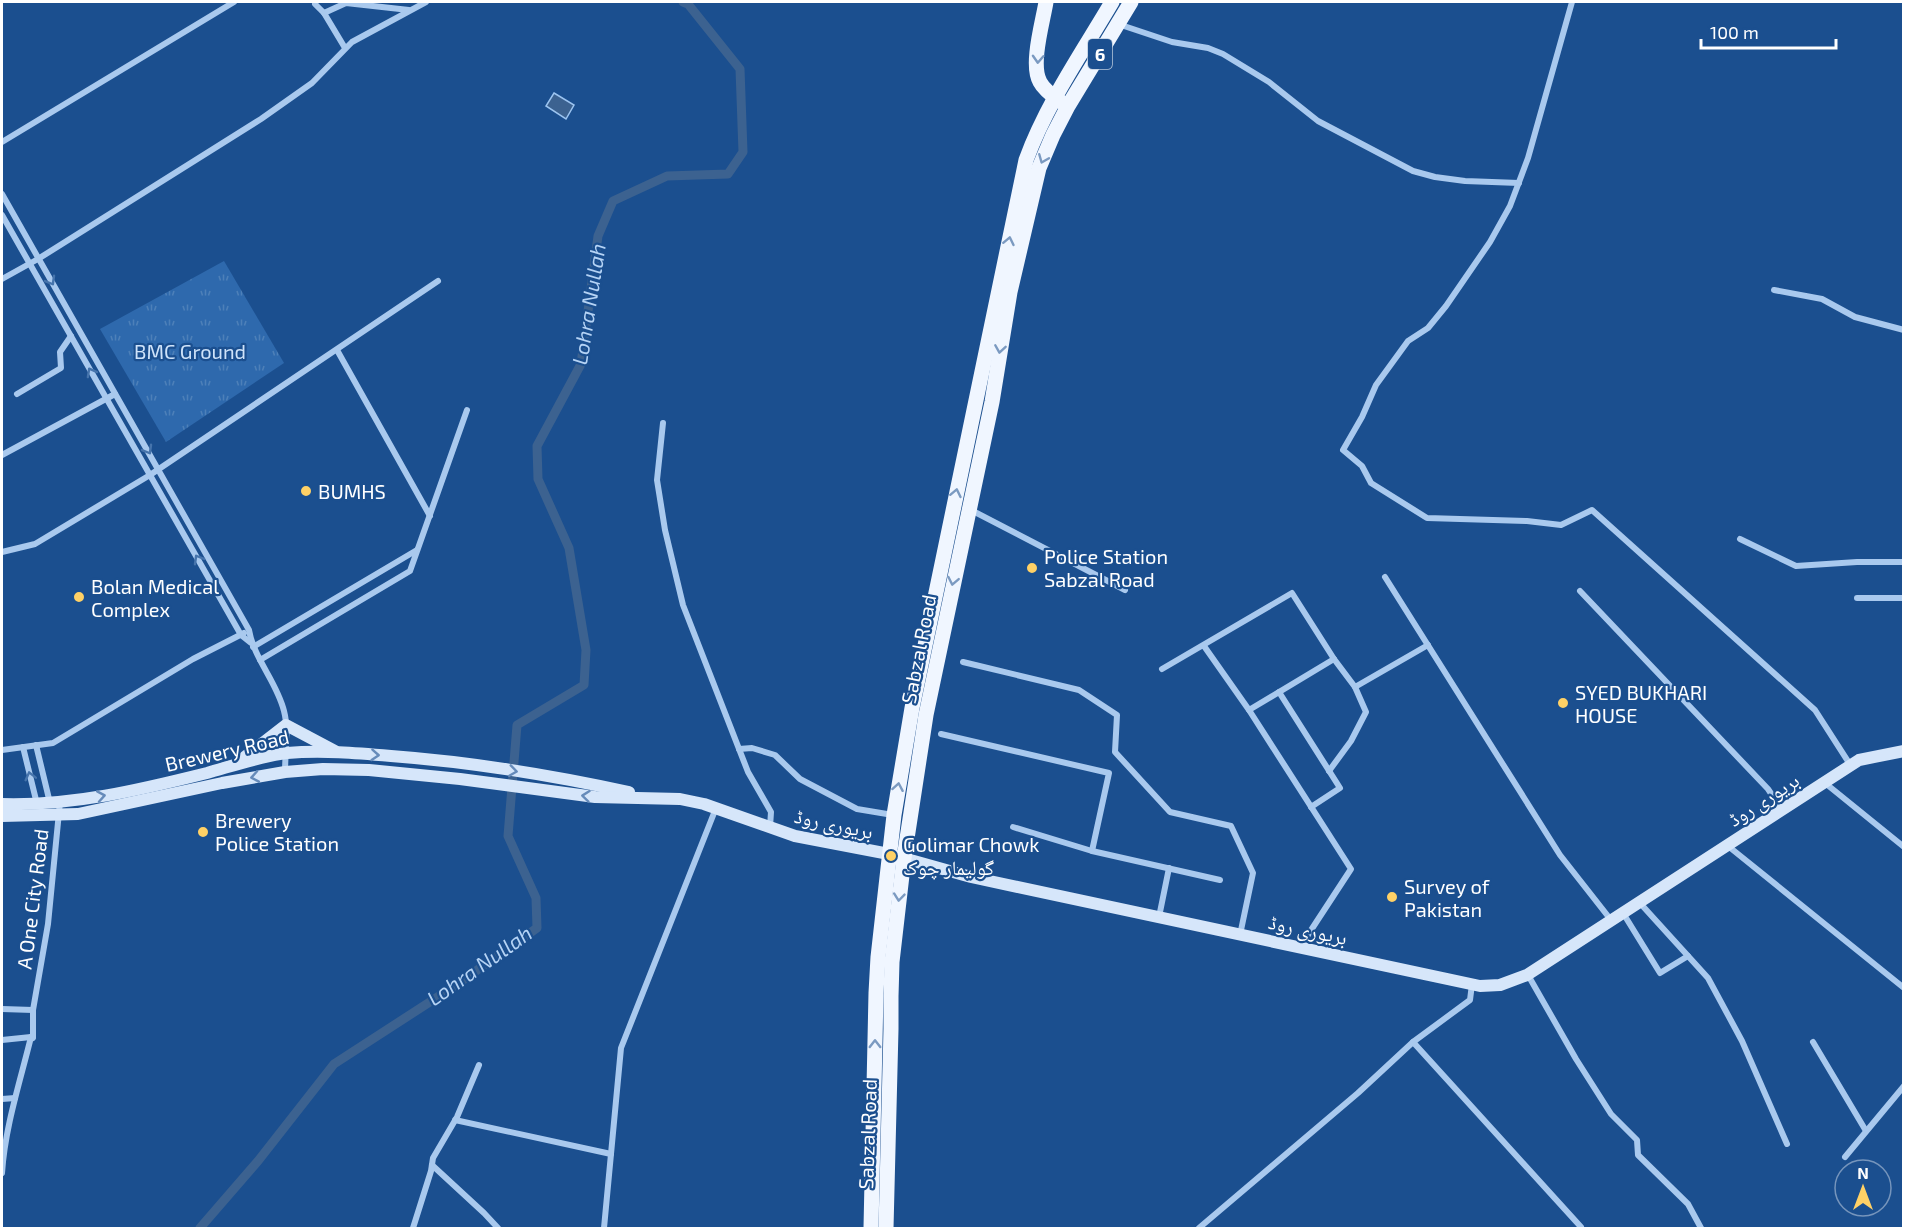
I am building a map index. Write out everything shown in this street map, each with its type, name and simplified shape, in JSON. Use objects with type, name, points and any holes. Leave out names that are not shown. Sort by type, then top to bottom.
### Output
[{"type":"main road","points":[[1046,2],[1037,67],[1040,82],[1054,98],[1068,106]]},
{"type":"main road","name":"6","points":[[1054,98],[1112,2]]},
{"type":"main road","name":"6","points":[[1068,106],[1131,2]]},
{"type":"main road","name":"Sabzal Road","points":[[878,1225],[876,993],[878,957],[896,856],[926,715],[955,536],[1026,160],[1037,129],[1054,98]]},
{"type":"main road","name":"Sabzal Road","points":[[896,856],[894,815],[912,708],[955,536],[968,509],[992,402],[1010,292],[1039,168],[1068,106]]},
{"type":"main road","points":[[232,766],[286,725],[339,752]]},
{"type":"main road","name":"بریوری روڈ","points":[[653,797],[716,808],[795,836],[896,856],[971,877],[1480,986],[1500,985],[1527,975],[1859,760],[1904,751]]},
{"type":"main road","name":"Brewery Road","points":[[2,816],[141,789],[285,753],[339,752],[462,763],[565,778],[653,797]]},
{"type":"main road","name":"Brewery Road","points":[[2,804],[52,806],[78,814],[222,783],[285,772],[323,769],[369,770],[460,779],[595,797],[653,797]]},
{"type":"street","points":[[2,142],[234,2]]},
{"type":"street","points":[[324,13],[346,2],[409,10]]},
{"type":"street","points":[[2,279],[30,264],[261,119],[312,83],[352,42],[423,2]]},
{"type":"street","points":[[1572,2],[1528,158],[1510,206],[1490,242],[1446,306],[1428,328],[1408,341],[1376,385],[1362,417],[1343,450],[1362,466],[1371,483],[1427,518],[1527,520],[1561,525],[1592,510],[1815,710],[1851,765]]},
{"type":"street","points":[[315,4],[324,13],[345,48]]},
{"type":"street","points":[[1118,24],[1172,42],[1208,48],[1223,54],[1269,82],[1318,121],[1413,171],[1465,182],[1519,183]]},
{"type":"street","points":[[2,194],[249,630],[252,645],[285,713],[285,772]]},
{"type":"street","points":[[2,214],[105,399],[241,634],[252,645]]},
{"type":"street","points":[[2,552],[35,544],[150,475],[438,281]]},
{"type":"street","points":[[1774,290],[1822,299],[1855,317],[1904,330]]},
{"type":"street","points":[[17,394],[61,368],[60,352],[71,336]]},
{"type":"street","points":[[337,350],[430,516]]},
{"type":"street","points":[[2,455],[115,394]]},
{"type":"street","points":[[260,660],[410,571],[467,410]]},
{"type":"street","points":[[663,423],[657,480],[664,530],[683,605],[748,772],[771,812],[770,827]]},
{"type":"street","points":[[968,509],[1125,590]]},
{"type":"street","points":[[1740,539],[1796,566],[1904,561]]},
{"type":"street","points":[[252,645],[417,550]]},
{"type":"street","points":[[1385,577],[1560,855],[1611,920]]},
{"type":"street","points":[[1580,591],[1760,780],[1782,810]]},
{"type":"street","points":[[1162,669],[1292,593],[1334,659],[1355,687],[1366,712],[1351,741],[1329,771]]},
{"type":"street","points":[[1857,598],[1904,598]]},
{"type":"street","points":[[2,750],[53,743],[193,659],[249,630]]},
{"type":"street","points":[[1355,687],[1428,645]]},
{"type":"street","points":[[1204,646],[1249,710],[1351,869],[1299,947]]},
{"type":"street","points":[[1249,710],[1334,659]]},
{"type":"street","points":[[963,662],[1078,690],[1117,715],[1115,752],[1170,812],[1231,826],[1253,873],[1240,934]]},
{"type":"street","points":[[1279,692],[1340,788],[1311,807]]},
{"type":"street","points":[[940,734],[1109,773],[1092,851]]},
{"type":"street","points":[[36,745],[52,806]]},
{"type":"street","points":[[23,747],[52,806]]},
{"type":"street","points":[[739,749],[752,748],[775,755],[800,779],[857,809],[894,815]]},
{"type":"street","points":[[1824,783],[1904,847]]},
{"type":"street","name":"A One City Road","points":[[2,1173],[2,1157],[15,1098],[33,1038],[33,1010],[48,924],[52,806]]},
{"type":"street","points":[[604,1228],[621,1048],[716,808]]},
{"type":"street","points":[[1013,827],[1092,851],[1220,880]]},
{"type":"street","points":[[1727,845],[1904,988]]},
{"type":"street","points":[[1159,917],[1169,868]]},
{"type":"street","points":[[1640,902],[1708,978],[1742,1041],[1787,1144]]},
{"type":"street","points":[[1623,913],[1660,973],[1688,956]]},
{"type":"street","points":[[1527,975],[1611,1114],[1637,1140],[1638,1155],[1688,1204],[1701,1228]]},
{"type":"street","points":[[1199,1228],[1359,1093],[1413,1042],[1470,1000],[1472,984]]},
{"type":"street","points":[[2,1009],[33,1010]]},
{"type":"street","points":[[2,1040],[32,1037]]},
{"type":"street","points":[[1413,1042],[1581,1227]]},
{"type":"street","points":[[1813,1042],[1866,1131]]},
{"type":"street","points":[[413,1228],[433,1158],[455,1120],[479,1065]]},
{"type":"street","points":[[1845,1157],[1904,1086]]},
{"type":"street","points":[[2,1100],[15,1098]]},
{"type":"street","points":[[455,1120],[611,1154]]},
{"type":"street","points":[[432,1165],[498,1228]]},
{"type":"green space","name":"BMC Ground","points":[[224,261],[284,363],[166,442],[100,329]]},
{"type":"shaded area","points":[[554,93],[574,105],[566,119],[546,106]]},
{"type":"waterway","name":"Lohra Nullah","points":[[200,1228],[258,1161],[334,1064],[456,985],[537,928],[536,898],[508,836],[517,725],[584,685],[586,650],[569,548],[538,479],[537,446],[581,364],[598,236],[613,201],[667,176],[728,174],[743,152],[740,69],[688,4],[683,2]]},
{"type":"place","name":"BUMHS","points":[[306,491]]},
{"type":"place","name":"Police Station Sabzal Road","points":[[1032,568]]},
{"type":"place","name":"Bolan Medical Complex","points":[[79,597]]},
{"type":"place","name":"SYED BUKHARI HOUSE","points":[[1563,703]]},
{"type":"place","name":"Brewery Police Station","points":[[203,832]]},
{"type":"place","name":"Golimar Chowk گولیمار چوک","points":[[891,856]]},
{"type":"place","name":"Survey of Pakistan","points":[[1392,897]]}]
